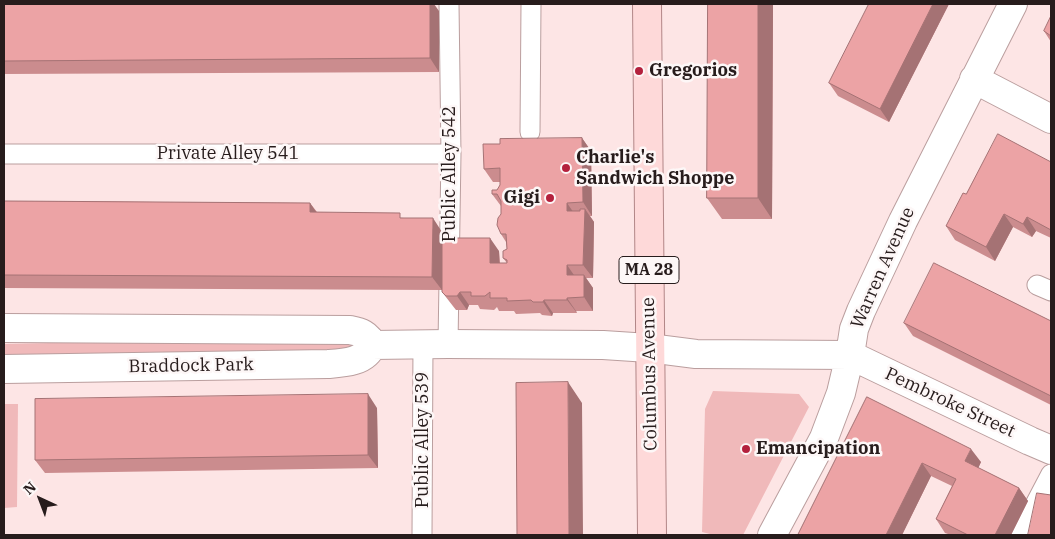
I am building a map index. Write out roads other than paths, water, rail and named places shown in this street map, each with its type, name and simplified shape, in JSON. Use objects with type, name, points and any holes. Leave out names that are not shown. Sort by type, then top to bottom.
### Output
[{"type":"main road","name":"Columbus Avenue","points":[[647,4],[652,535]]},
{"type":"street","name":"Warren Avenue","points":[[772,535],[824,438],[841,393],[854,329],[861,310],[903,221],[1013,4]]},
{"type":"street","points":[[974,79],[1051,119]]},
{"type":"street","name":"Braddock Park","points":[[4,328],[350,330],[366,335],[372,345],[363,357],[338,363],[4,369]]},
{"type":"street","points":[[372,345],[603,345],[696,354],[850,355]]},
{"type":"street","name":"Pembroke Street","points":[[850,355],[1051,450]]},
{"type":"lane","name":"Public Alley 542","points":[[435,344],[451,154],[449,4]]},
{"type":"lane","points":[[530,4],[530,132]]},
{"type":"lane","name":"Private Alley 541","points":[[4,154],[451,154]]},
{"type":"lane","name":"Public Alley 539","points":[[422,535],[435,344]]},
{"type":"lane","points":[[1019,535],[1051,474]]},
{"type":"place","name":"Gregorios","points":[[639,71]]},
{"type":"place","name":"Charlie's Sandwich Shoppe","points":[[566,168]]},
{"type":"place","name":"Gigi","points":[[550,198]]},
{"type":"place","name":"Emancipation","points":[[746,449]]}]
